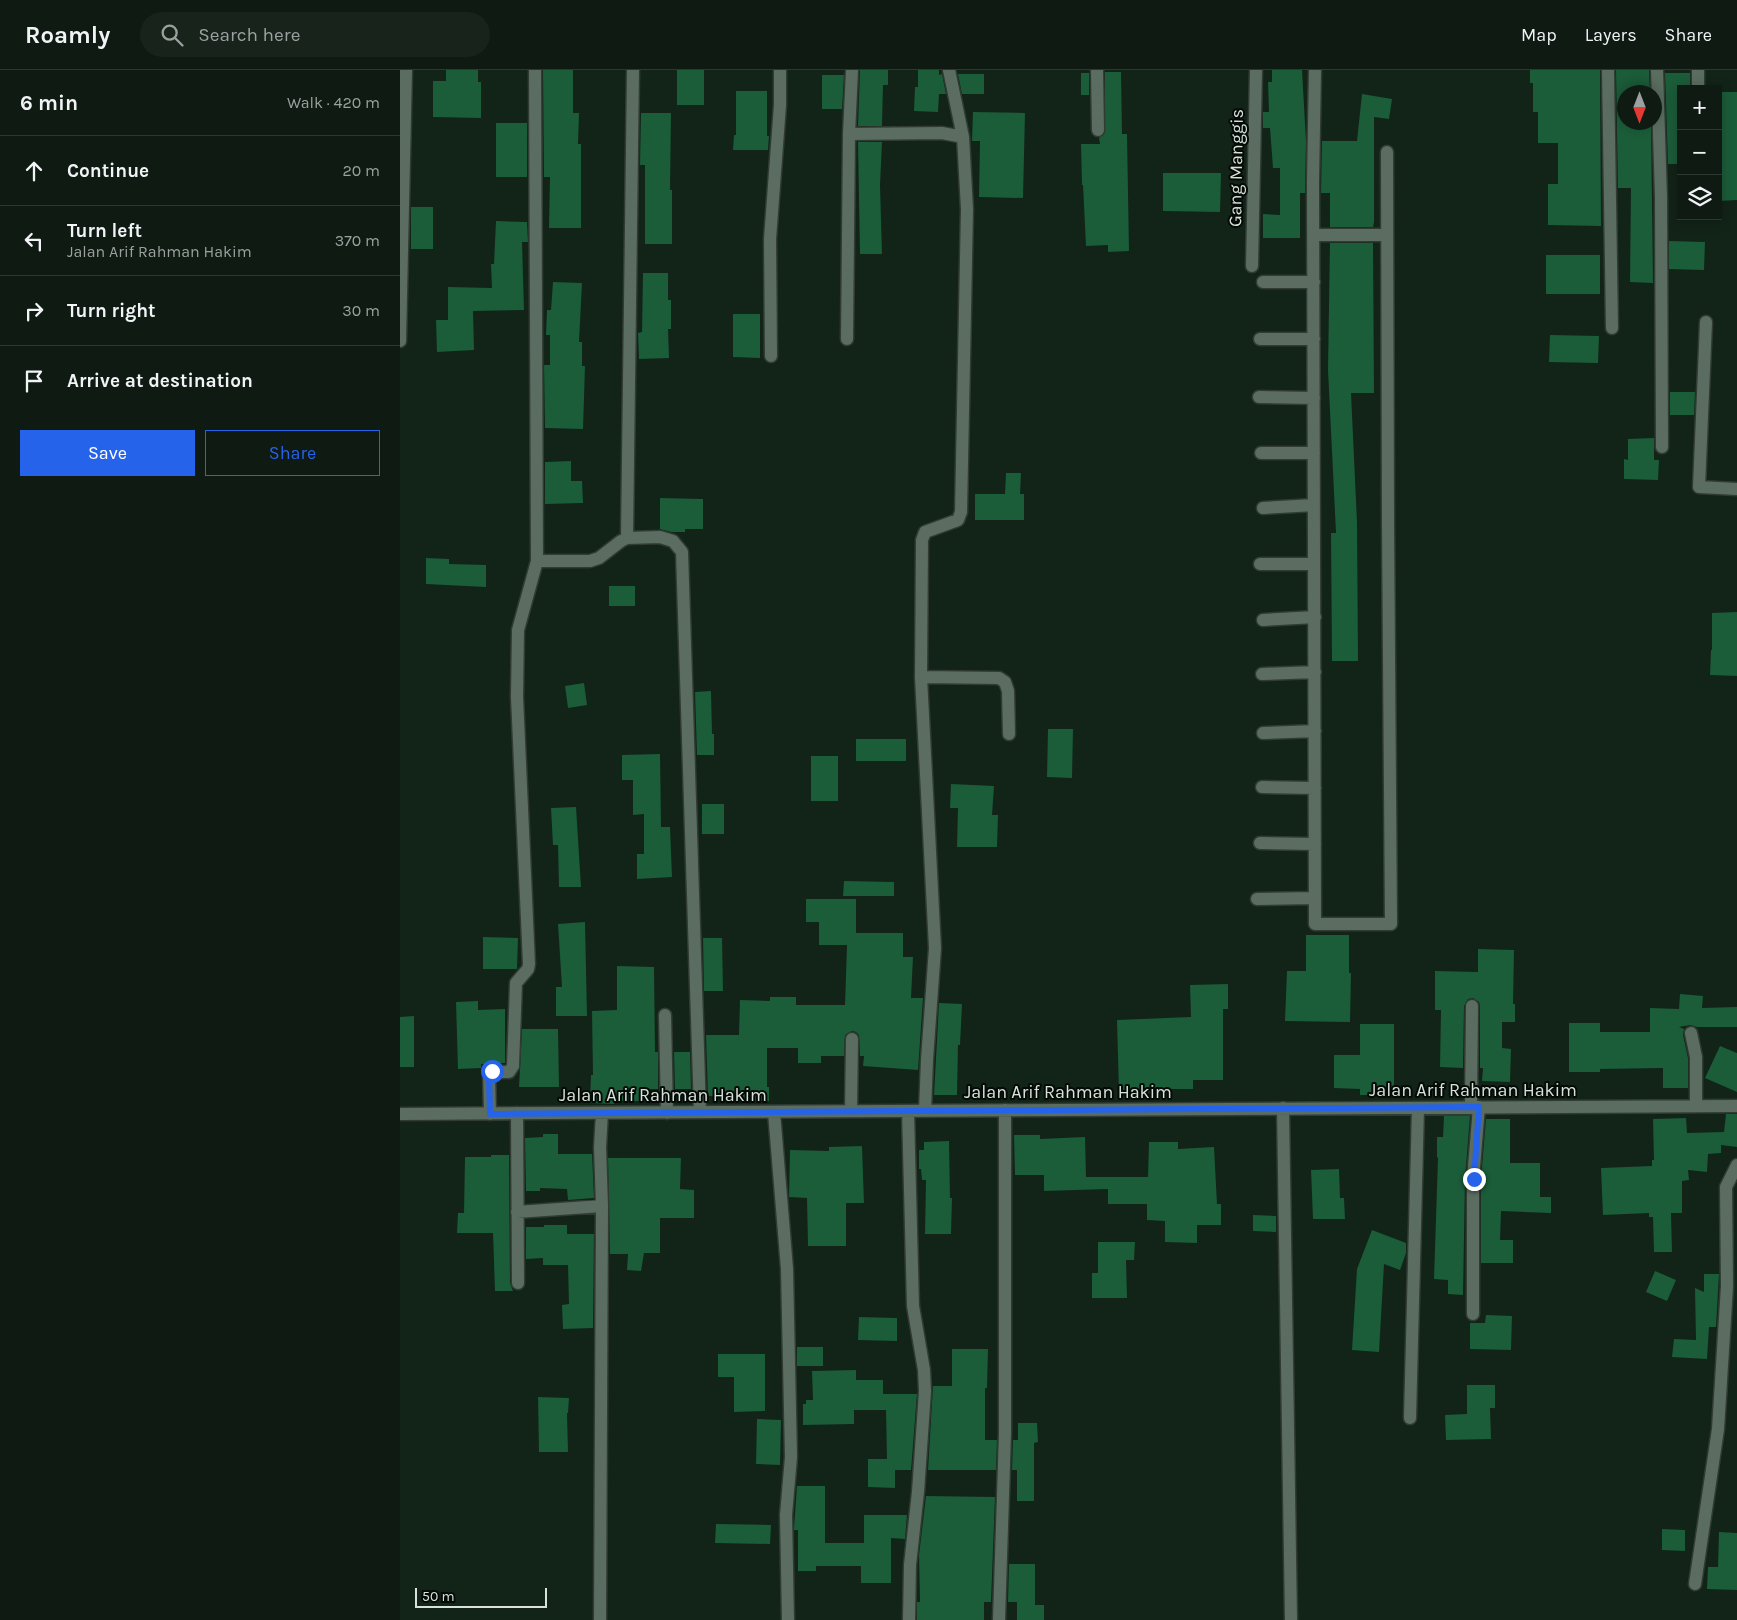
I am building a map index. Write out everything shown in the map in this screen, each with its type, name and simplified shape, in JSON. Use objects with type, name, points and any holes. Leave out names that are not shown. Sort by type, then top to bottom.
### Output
[{"type":"street","points":[[400,341],[406,70]]},
{"type":"street","points":[[490,1114],[489,1074],[492,1071],[509,1072],[513,1066],[516,983],[528,969],[529,964],[517,697],[518,630],[537,561],[535,70]]},
{"type":"street","points":[[628,538],[633,70]]},
{"type":"street","points":[[771,356],[770,239],[780,105],[780,70]]},
{"type":"street","points":[[847,339],[849,134],[852,70]]},
{"type":"street","points":[[925,1111],[935,948],[921,677],[922,540],[925,532],[958,520],[961,512],[967,209],[963,137],[949,70]]},
{"type":"street","points":[[1097,70],[1098,130]]},
{"type":"street","name":"Gang Manggis","points":[[1252,266],[1256,70]]},
{"type":"street","points":[[1315,70],[1315,924],[1392,924],[1387,152]]},
{"type":"street","points":[[1608,70],[1612,328]]},
{"type":"street","points":[[1657,70],[1661,207],[1662,447]]},
{"type":"street","points":[[1698,70],[1698,85]]},
{"type":"street","points":[[849,134],[942,133],[963,137]]},
{"type":"street","points":[[1314,236],[1387,235]]},
{"type":"street","points":[[1263,282],[1314,282]]},
{"type":"street","points":[[1706,322],[1699,487],[1737,489]]},
{"type":"street","points":[[1260,339],[1314,339]]},
{"type":"street","points":[[1259,397],[1314,398]]},
{"type":"street","points":[[1261,453],[1314,453]]},
{"type":"street","points":[[1263,508],[1314,504]]},
{"type":"street","points":[[537,561],[590,561],[599,558],[621,541],[628,538],[660,537],[673,541],[682,552],[700,1112]]},
{"type":"street","points":[[1260,564],[1314,564]]},
{"type":"street","points":[[1263,620],[1315,617]]},
{"type":"street","points":[[1262,674],[1315,672]]},
{"type":"street","points":[[921,677],[999,678],[1005,682],[1008,690],[1010,734]]},
{"type":"street","points":[[1263,733],[1315,731]]},
{"type":"street","points":[[1262,787],[1315,788]]},
{"type":"street","points":[[1260,843],[1315,844]]},
{"type":"street","points":[[1257,899],[1315,898]]},
{"type":"street","points":[[1472,1006],[1475,1107],[1473,1314]]},
{"type":"street","points":[[665,1016],[667,1113]]},
{"type":"street","points":[[1691,1033],[1696,1057],[1696,1106]]},
{"type":"street","points":[[851,1111],[852,1039]]},
{"type":"street","name":"Jalan Arif Rahman Hakim","points":[[400,1114],[1737,1106]]},
{"type":"street","points":[[1283,1108],[1291,1620]]},
{"type":"street","points":[[1410,1418],[1418,1108]]},
{"type":"street","points":[[999,1620],[1005,1433],[1005,1110]]},
{"type":"street","points":[[908,1111],[913,1306],[924,1370],[918,1492],[910,1565],[909,1620]]},
{"type":"street","points":[[774,1112],[787,1269],[791,1457],[786,1515],[788,1620]]},
{"type":"street","points":[[600,1620],[602,1206],[600,1147],[602,1113]]},
{"type":"street","points":[[517,1114],[518,1283]]},
{"type":"street","points":[[1695,1584],[1718,1429],[1732,1287],[1726,1187],[1737,1165]]},
{"type":"street","points":[[517,1212],[602,1206]]},
{"type":"building","points":[[446,70],[478,70],[478,82],[481,82],[481,118],[433,117],[433,81],[446,81]]},
{"type":"building","points":[[543,70],[573,70],[573,113],[579,113],[578,144],[581,144],[581,228],[549,228],[550,177],[544,177]]},
{"type":"building","points":[[677,70],[704,70],[704,105],[677,105]]},
{"type":"building","points":[[860,70],[888,70],[888,85],[883,85],[882,126],[858,126]]},
{"type":"building","points":[[918,70],[939,70],[939,75],[942,74],[946,94],[939,94],[938,112],[914,111],[915,87],[918,87]]},
{"type":"building","points":[[1272,70],[1302,70],[1306,141],[1305,193],[1300,193],[1300,238],[1263,238],[1263,214],[1280,215],[1280,168],[1273,168],[1270,128],[1263,128],[1263,112],[1269,112],[1268,82],[1272,82]]},
{"type":"building","points":[[1530,70],[1600,70],[1601,226],[1548,225],[1548,184],[1558,184],[1558,143],[1538,143],[1538,112],[1533,112],[1533,83],[1530,83]]},
{"type":"building","points":[[1616,70],[1649,70],[1650,85],[1617,85],[1617,129]]},
{"type":"building","points":[[1105,72],[1121,72],[1122,134],[1127,134],[1129,251],[1108,252],[1108,245],[1086,246],[1081,144],[1100,144],[1099,138],[1105,133]]},
{"type":"building","points":[[1081,73],[1089,73],[1089,95],[1081,95]]},
{"type":"building","points":[[1665,73],[1690,73],[1690,85],[1677,85],[1677,164],[1668,164]]},
{"type":"building","points":[[958,74],[984,74],[984,94],[962,94]]},
{"type":"building","points":[[822,75],[844,75],[842,109],[822,109]]},
{"type":"building","points":[[736,91],[767,91],[768,150],[733,150],[734,135],[736,135]]},
{"type":"building","points":[[1722,92],[1737,92],[1737,200],[1722,201]]},
{"type":"building","points":[[1362,94],[1392,99],[1389,119],[1374,117],[1373,227],[1330,227],[1330,193],[1321,193],[1322,141],[1357,141]]},
{"type":"building","points":[[973,112],[1025,113],[1023,198],[979,197],[980,141],[972,141]]},
{"type":"building","points":[[641,113],[671,113],[670,190],[672,190],[672,244],[645,244],[645,165],[640,165]]},
{"type":"building","points":[[496,123],[527,123],[527,177],[496,177]]},
{"type":"building","points":[[1617,130],[1651,130],[1653,283],[1630,282],[1631,188],[1618,188]]},
{"type":"building","points":[[858,142],[882,142],[880,185],[882,254],[860,254]]},
{"type":"building","points":[[1163,173],[1221,173],[1220,212],[1163,211]]},
{"type":"building","points":[[411,207],[433,207],[433,249],[411,249]]},
{"type":"building","points":[[496,221],[527,222],[528,242],[522,242],[524,310],[473,311],[474,350],[437,352],[436,320],[448,320],[448,287],[492,288],[491,264],[494,264]]},
{"type":"building","points":[[1669,241],[1705,242],[1704,270],[1669,269]]},
{"type":"building","points":[[1330,243],[1373,243],[1374,393],[1351,393],[1357,522],[1358,661],[1332,661],[1331,533],[1336,533],[1328,370]]},
{"type":"building","points":[[1546,255],[1600,255],[1600,294],[1546,294]]},
{"type":"building","points":[[643,273],[668,273],[668,300],[671,300],[671,329],[668,329],[669,358],[639,359],[638,333],[642,332]]},
{"type":"building","points":[[553,282],[582,283],[579,342],[582,342],[582,366],[585,366],[583,429],[545,428],[544,365],[550,365],[550,335],[546,335],[547,310],[551,310]]},
{"type":"building","points":[[733,314],[760,314],[760,358],[733,357]]},
{"type":"building","points":[[1550,335],[1599,336],[1598,363],[1549,362]]},
{"type":"building","points":[[1670,392],[1695,392],[1694,415],[1670,415]]},
{"type":"building","points":[[1654,438],[1654,460],[1659,460],[1658,480],[1624,479],[1624,459],[1628,460],[1628,439]]},
{"type":"building","points":[[571,461],[571,481],[582,481],[583,503],[545,504],[545,462]]},
{"type":"building","points":[[1006,473],[1021,473],[1020,494],[1024,494],[1024,520],[975,520],[975,494],[1005,494]]},
{"type":"building","points":[[660,498],[703,499],[703,529],[685,529],[685,532],[672,532],[660,529]]},
{"type":"building","points":[[426,558],[449,559],[449,564],[486,565],[486,587],[426,584]]},
{"type":"building","points":[[609,586],[635,586],[635,606],[609,606]]},
{"type":"building","points":[[1737,612],[1737,676],[1710,675],[1712,613]]},
{"type":"building","points":[[584,683],[587,705],[568,708],[565,686]]},
{"type":"building","points":[[711,691],[714,755],[697,755],[695,692]]},
{"type":"building","points":[[1048,729],[1073,729],[1072,778],[1047,777]]},
{"type":"building","points":[[856,739],[906,739],[906,761],[856,761]]},
{"type":"building","points":[[660,754],[661,827],[670,827],[672,877],[637,879],[637,854],[644,854],[644,814],[633,815],[633,780],[622,780],[622,755]]},
{"type":"building","points":[[811,756],[838,756],[838,801],[811,801]]},
{"type":"building","points":[[951,784],[994,786],[992,815],[998,815],[997,847],[957,847],[958,808],[950,808]]},
{"type":"building","points":[[702,804],[724,804],[724,834],[702,834]]},
{"type":"building","points":[[576,807],[581,887],[559,887],[558,845],[553,845],[551,808]]},
{"type":"building","points":[[844,881],[894,882],[894,896],[843,896]]},
{"type":"building","points":[[806,899],[856,899],[856,933],[903,933],[903,957],[913,957],[911,998],[923,998],[918,1070],[863,1066],[864,1056],[860,1056],[859,1035],[852,1031],[845,1035],[844,1056],[821,1056],[821,1063],[798,1063],[798,1048],[767,1048],[769,1101],[742,1101],[742,1097],[708,1096],[706,1035],[739,1035],[740,1000],[770,1001],[770,997],[796,997],[796,1005],[845,1005],[847,945],[819,945],[819,922],[806,922]]},
{"type":"building","points":[[585,922],[587,1016],[556,1016],[556,987],[562,987],[558,924]]},
{"type":"building","points":[[1306,935],[1349,935],[1349,973],[1351,973],[1350,1022],[1285,1021],[1287,971],[1306,971]]},
{"type":"building","points":[[483,937],[518,938],[517,969],[483,969]]},
{"type":"building","points":[[703,938],[722,938],[723,991],[704,991]]},
{"type":"building","points":[[1478,949],[1514,950],[1513,1004],[1515,1004],[1515,1022],[1502,1022],[1502,1048],[1511,1049],[1510,1082],[1482,1081],[1483,1068],[1480,1068],[1480,1006],[1479,1002],[1473,998],[1468,999],[1464,1006],[1463,1068],[1440,1067],[1441,1010],[1435,1010],[1435,971],[1478,972]]},
{"type":"building","points":[[617,966],[654,967],[655,1052],[658,1052],[658,1089],[648,1089],[648,1101],[614,1101],[614,1104],[590,1103],[591,1075],[593,1075],[592,1011],[617,1010]]},
{"type":"building","points":[[1228,984],[1228,1009],[1223,1009],[1223,1080],[1193,1080],[1193,1089],[1171,1089],[1171,1092],[1119,1093],[1117,1020],[1191,1017],[1190,985]]},
{"type":"building","points":[[1680,994],[1703,996],[1702,1008],[1737,1007],[1737,1027],[1697,1027],[1690,1025],[1679,1027],[1684,1029],[1683,1035],[1688,1058],[1688,1088],[1663,1088],[1663,1068],[1600,1069],[1600,1072],[1569,1072],[1569,1023],[1600,1023],[1600,1032],[1650,1032],[1650,1008],[1679,1009]]},
{"type":"building","points":[[478,1001],[478,1010],[505,1009],[505,1063],[481,1064],[481,1068],[458,1069],[456,1002]]},
{"type":"building","points":[[939,1003],[962,1004],[960,1045],[958,1045],[957,1095],[934,1095]]},
{"type":"building","points":[[414,1016],[414,1067],[400,1067],[400,1017]]},
{"type":"building","points":[[1360,1024],[1394,1024],[1394,1095],[1360,1095],[1360,1089],[1334,1088],[1334,1055],[1360,1055]]},
{"type":"building","points":[[522,1029],[558,1029],[559,1087],[519,1087]]},
{"type":"building","points":[[1720,1046],[1737,1053],[1737,1092],[1705,1078]]},
{"type":"building","points":[[674,1052],[690,1052],[691,1089],[675,1089]]},
{"type":"building","points":[[1726,1114],[1737,1114],[1737,1147],[1721,1145],[1721,1153],[1708,1154],[1707,1172],[1688,1170],[1689,1180],[1682,1181],[1682,1213],[1671,1213],[1672,1252],[1654,1252],[1653,1217],[1649,1217],[1649,1213],[1603,1215],[1601,1168],[1652,1166],[1652,1160],[1654,1160],[1653,1119],[1686,1118],[1687,1133],[1724,1132]]},
{"type":"building","points":[[1444,1116],[1470,1116],[1465,1179],[1463,1295],[1448,1294],[1448,1280],[1434,1279],[1437,1137],[1443,1137]]},
{"type":"building","points":[[1486,1119],[1510,1119],[1510,1163],[1540,1163],[1540,1197],[1551,1197],[1551,1213],[1501,1211],[1500,1240],[1513,1240],[1513,1263],[1481,1263],[1481,1179]]},
{"type":"building","points":[[543,1134],[558,1134],[558,1154],[592,1154],[594,1198],[568,1200],[567,1189],[540,1188],[540,1191],[526,1191],[525,1138],[543,1137]]},
{"type":"building","points":[[1014,1135],[1040,1135],[1040,1139],[1085,1137],[1086,1177],[1148,1177],[1149,1142],[1178,1142],[1178,1149],[1214,1147],[1217,1204],[1221,1204],[1221,1225],[1197,1225],[1197,1243],[1165,1242],[1165,1221],[1147,1220],[1147,1204],[1108,1204],[1108,1189],[1044,1191],[1044,1175],[1015,1175]]},
{"type":"building","points":[[949,1141],[950,1198],[952,1198],[951,1234],[925,1234],[926,1180],[922,1180],[921,1169],[919,1169],[919,1150],[924,1150],[924,1142]]},
{"type":"building","points":[[862,1146],[864,1203],[846,1203],[846,1246],[808,1246],[807,1198],[789,1197],[790,1150],[829,1151],[829,1147]]},
{"type":"building","points":[[491,1155],[509,1155],[510,1283],[513,1291],[495,1291],[493,1233],[457,1233],[458,1213],[464,1213],[465,1157],[491,1157]]},
{"type":"building","points":[[608,1158],[681,1158],[680,1189],[694,1190],[694,1218],[660,1218],[660,1253],[644,1253],[641,1271],[627,1270],[628,1254],[610,1254]]},
{"type":"building","points":[[1339,1169],[1340,1198],[1344,1198],[1345,1219],[1313,1219],[1311,1170]]},
{"type":"building","points":[[1253,1215],[1276,1216],[1276,1232],[1253,1231]]},
{"type":"building","points":[[544,1225],[567,1225],[567,1234],[594,1234],[593,1328],[563,1329],[562,1305],[569,1304],[568,1265],[543,1265],[543,1258],[526,1259],[526,1227],[544,1227]]},
{"type":"building","points":[[1372,1230],[1406,1243],[1406,1253],[1400,1270],[1384,1264],[1379,1352],[1352,1350],[1357,1269]]},
{"type":"building","points":[[1098,1242],[1135,1242],[1134,1260],[1126,1260],[1127,1298],[1092,1298],[1092,1273],[1098,1273]]},
{"type":"building","points":[[1655,1271],[1676,1280],[1667,1301],[1646,1292]]},
{"type":"building","points":[[1704,1274],[1719,1274],[1716,1327],[1709,1327],[1707,1359],[1672,1357],[1674,1339],[1696,1340],[1695,1288],[1704,1292]]},
{"type":"building","points":[[1486,1315],[1512,1316],[1511,1350],[1470,1349],[1470,1323],[1485,1323]]},
{"type":"building","points":[[859,1317],[897,1318],[897,1341],[858,1340]]},
{"type":"building","points":[[797,1347],[823,1347],[823,1366],[797,1366]]},
{"type":"building","points":[[952,1349],[988,1349],[987,1388],[985,1388],[985,1440],[997,1440],[996,1470],[928,1470],[933,1386],[952,1386]]},
{"type":"building","points":[[718,1354],[765,1354],[765,1411],[734,1412],[734,1377],[718,1377]]},
{"type":"building","points":[[856,1370],[856,1380],[883,1380],[883,1394],[917,1394],[911,1470],[895,1470],[895,1488],[868,1487],[868,1459],[887,1459],[886,1410],[854,1410],[854,1424],[803,1425],[803,1404],[806,1404],[806,1400],[813,1400],[812,1371]]},
{"type":"building","points":[[1467,1385],[1495,1385],[1495,1408],[1490,1408],[1491,1439],[1446,1440],[1445,1415],[1467,1414]]},
{"type":"building","points":[[538,1397],[569,1398],[567,1413],[568,1452],[539,1452]]},
{"type":"building","points":[[757,1419],[781,1420],[780,1465],[756,1464]]},
{"type":"building","points":[[1018,1423],[1037,1423],[1038,1442],[1034,1443],[1034,1501],[1017,1501],[1017,1470],[1012,1470],[1013,1440],[1018,1440]]},
{"type":"building","points":[[797,1486],[825,1486],[825,1543],[864,1543],[864,1515],[907,1515],[905,1539],[891,1538],[891,1583],[861,1583],[861,1566],[816,1566],[816,1571],[798,1571],[798,1530],[794,1530]]},
{"type":"building","points":[[926,1496],[995,1497],[991,1602],[984,1602],[984,1620],[917,1620],[917,1602],[920,1602],[919,1555]]},
{"type":"building","points":[[716,1524],[771,1525],[770,1544],[715,1543]]},
{"type":"building","points":[[1662,1529],[1685,1530],[1685,1551],[1662,1550]]},
{"type":"building","points":[[1719,1532],[1737,1533],[1737,1590],[1707,1589],[1708,1567],[1718,1567]]},
{"type":"building","points":[[1009,1564],[1035,1564],[1035,1605],[1044,1605],[1044,1620],[1017,1620],[1017,1602],[1008,1602]]},
{"type":"route","points":[[492,1071],[489,1072],[490,1114],[1479,1107],[1474,1179]]}]
